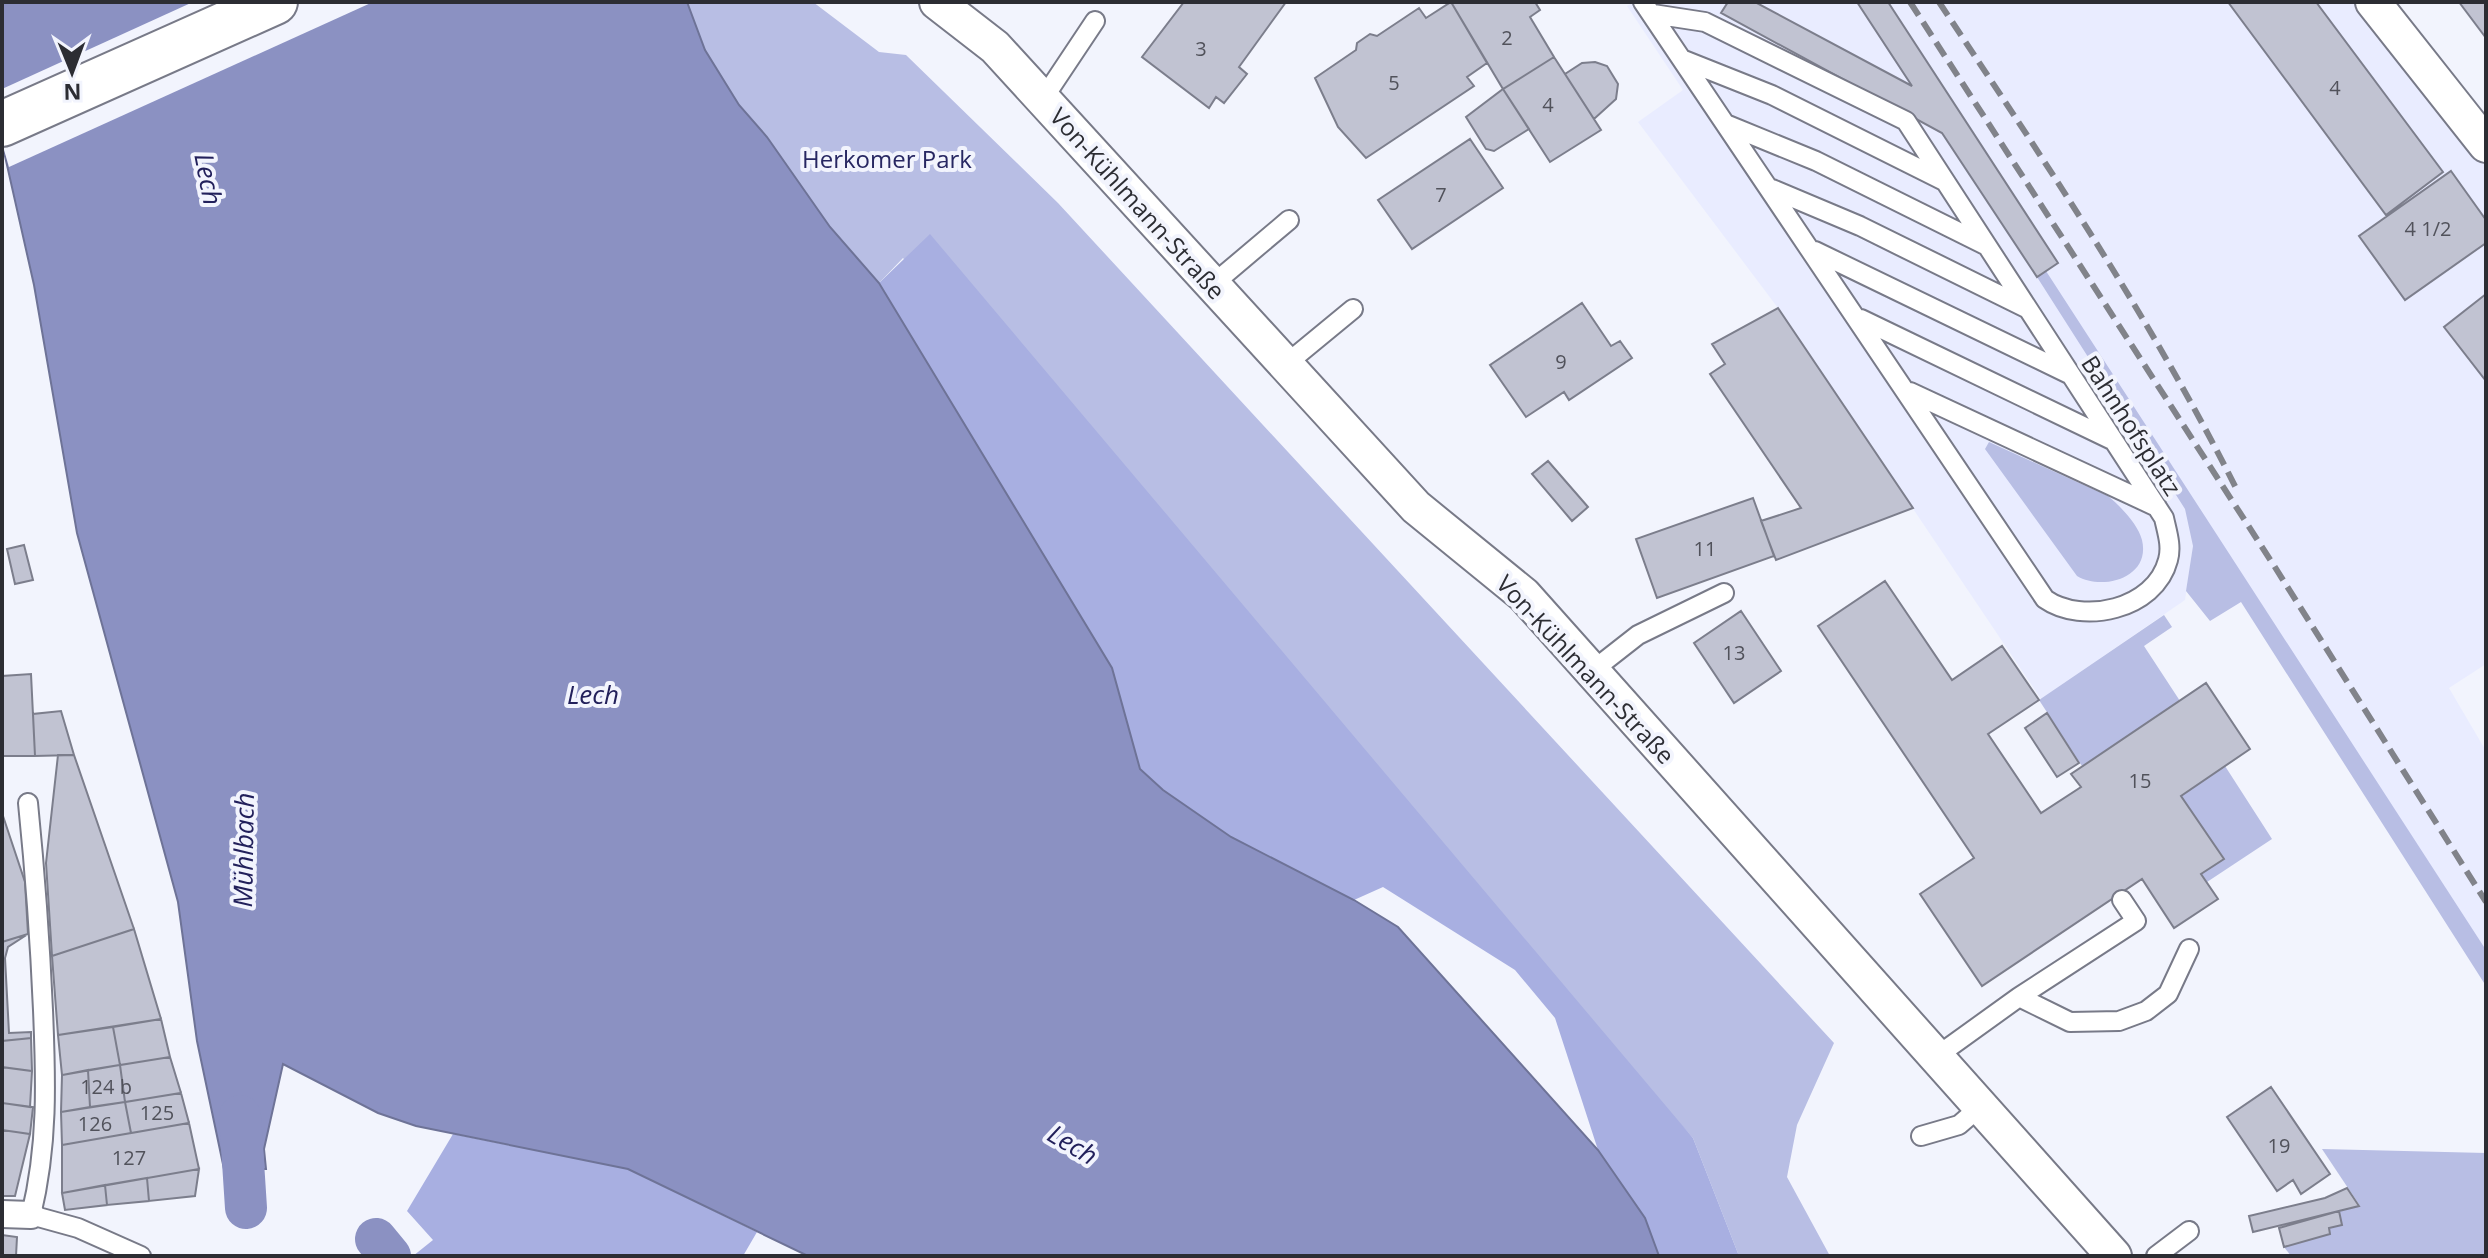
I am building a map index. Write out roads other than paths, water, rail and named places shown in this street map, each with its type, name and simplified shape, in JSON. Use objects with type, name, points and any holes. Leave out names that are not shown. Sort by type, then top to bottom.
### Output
[{"type":"main road","points":[[2,124],[275,2]]},
{"type":"street","name":"Von-Kühlmann-Straße","points":[[937,2],[995,47],[1416,507],[1524,595],[2114,1256]]},
{"type":"street","points":[[2373,2],[2486,145]]},
{"type":"street","points":[[2,1214],[31,1215]]},
{"type":"lane","name":"Bahnhofsplatz","points":[[1648,8],[1705,22],[1906,121],[2164,518],[2170,542],[2168,561],[2158,580],[2134,600],[2101,612],[2059,608],[2045,599],[1648,8]]},
{"type":"lane","points":[[1043,99],[1095,21]]},
{"type":"lane","points":[[1684,60],[1772,95],[1946,182]]},
{"type":"lane","points":[[1728,125],[1816,161],[1988,247]]},
{"type":"lane","points":[[1772,189],[1860,226],[2028,309]]},
{"type":"lane","points":[[1212,285],[1289,220]]},
{"type":"lane","points":[[1813,250],[2071,375]]},
{"type":"lane","points":[[1285,365],[1353,309]]},
{"type":"lane","points":[[1858,317],[2114,441]]},
{"type":"lane","points":[[1908,391],[2157,507]]},
{"type":"lane","points":[[1592,671],[1638,635],[1724,593]]},
{"type":"lane","points":[[28,803],[39,907],[47,1068],[42,1173],[31,1215],[78,1228],[141,1256]]},
{"type":"lane","points":[[1937,1056],[2019,997],[2136,921],[2122,900]]},
{"type":"lane","points":[[2019,997],[2070,1022],[2119,1021],[2146,1011],[2168,994],[2189,949]]},
{"type":"lane","points":[[1921,1136],[1959,1125],[1981,1106]]},
{"type":"lane","points":[[2156,1256],[2189,1231]]},
{"type":"water","name":"Lech","points":[[2,2],[687,2],[705,50],[739,105],[767,137],[830,227],[879,283],[1112,668],[1140,769],[1163,790],[1231,837],[1354,900],[1398,927],[1598,1150],[1645,1218],[1659,1256],[808,1256],[628,1169],[416,1126],[378,1113],[283,1064],[264,1149],[266,1169],[224,1169],[197,1041],[178,902],[77,533],[34,285],[2,143]]},
{"type":"waterway","name":"Mühlbach","points":[[240,1116],[246,1208]]},
{"type":"waterway","points":[[376,1239],[390,1256]]},
{"type":"railway","points":[[1910,2],[2273,564],[2486,902]]},
{"type":"railway","points":[[1939,2],[2134,304],[2238,492]]},
{"type":"park label","name":"Herkomer Park","points":[[887,158]]}]
